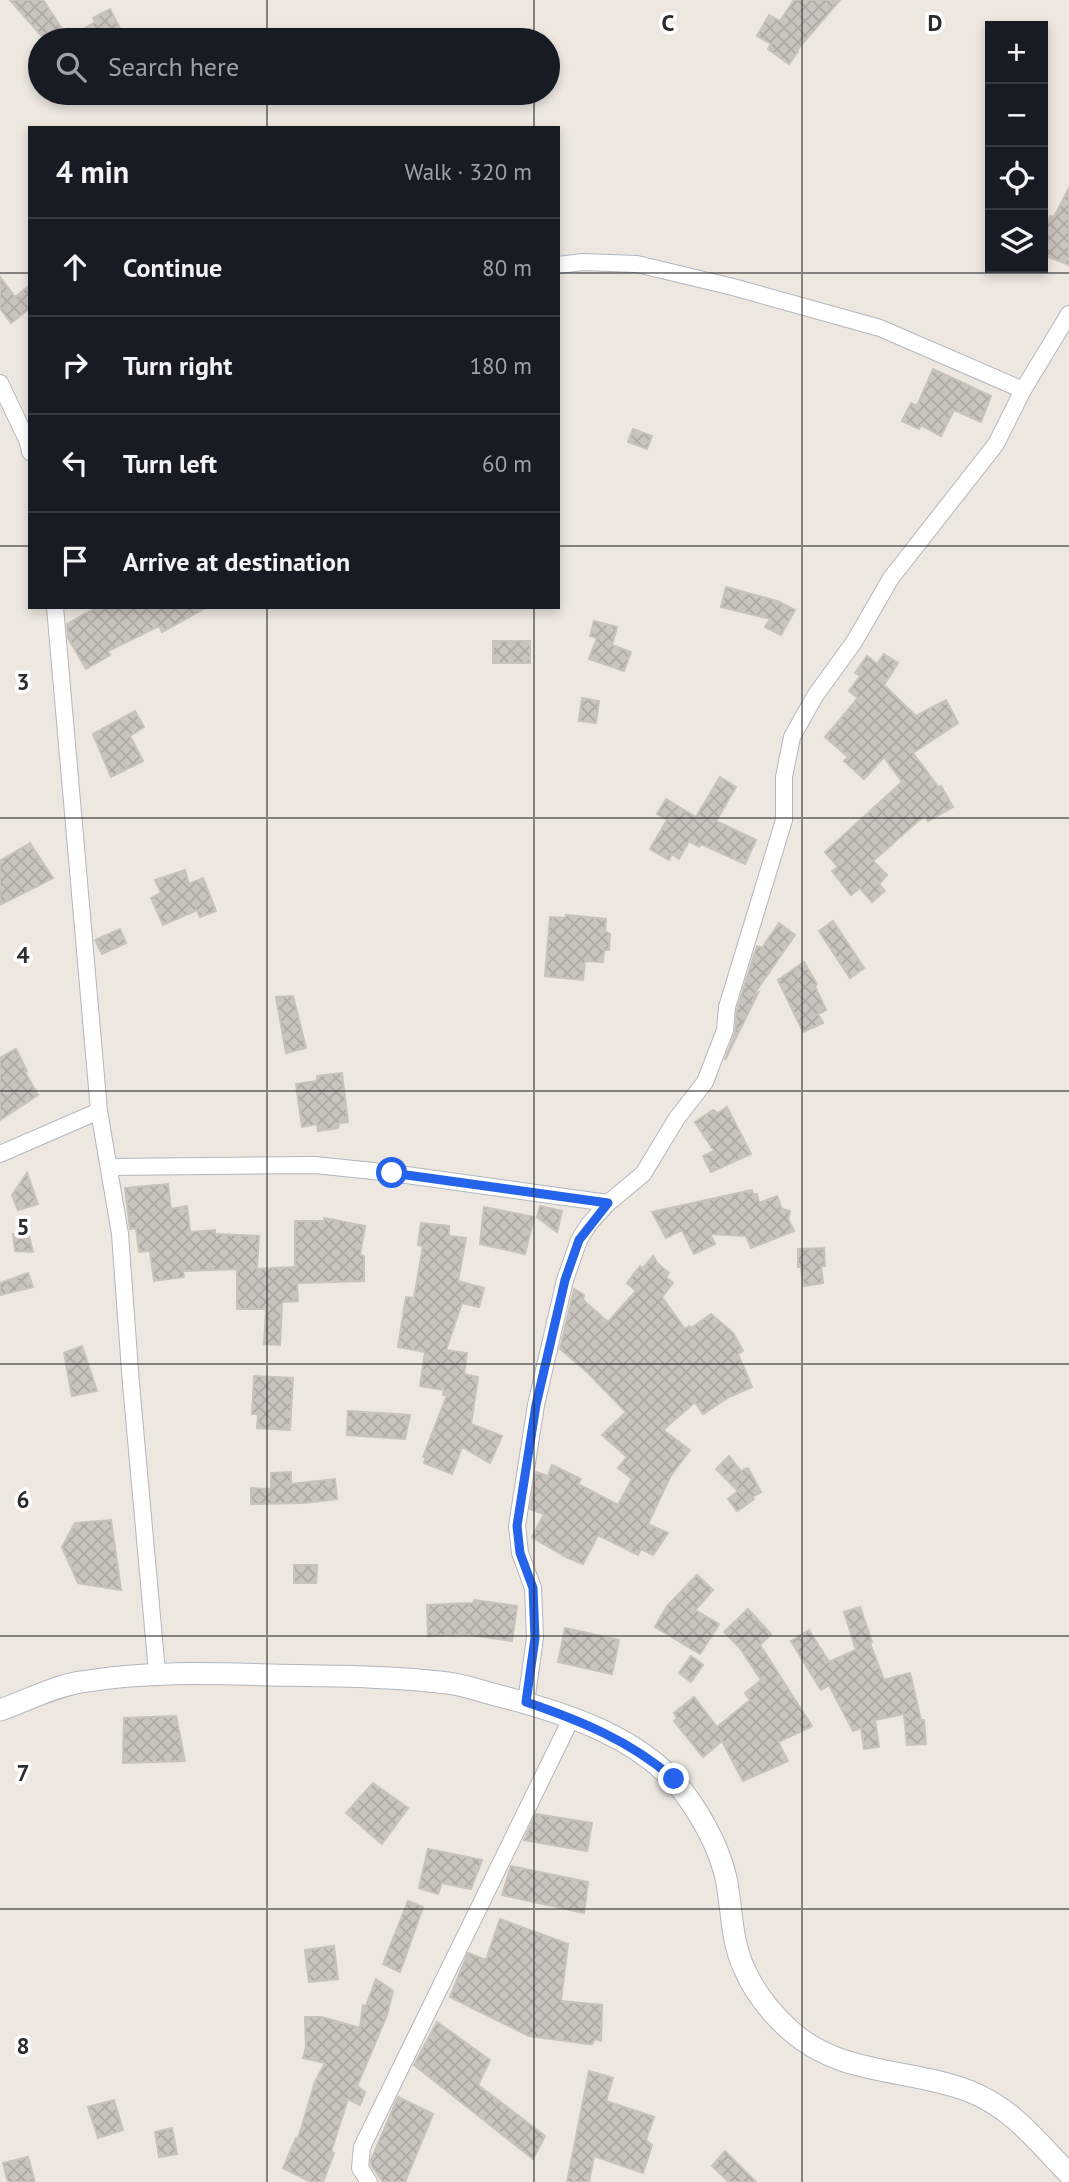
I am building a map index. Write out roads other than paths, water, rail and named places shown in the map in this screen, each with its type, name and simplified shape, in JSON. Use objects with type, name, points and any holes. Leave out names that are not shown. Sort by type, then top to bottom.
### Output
[{"type":"main road","points":[[0,1710],[77,1682],[157,1672],[450,1683],[526,1702],[572,1717],[655,1762],[674,1779],[691,1802],[710,1836],[725,1875],[743,1967],[776,2017],[798,2037],[831,2057],[869,2070],[926,2079],[969,2091],[1004,2109],[1027,2127],[1069,2174]]},
{"type":"street","points":[[560,265],[583,262],[637,264],[733,287],[880,328],[1023,390]]},
{"type":"street","points":[[526,1702],[535,1638],[533,1588],[520,1553],[517,1526],[536,1405],[565,1280],[579,1240],[608,1203],[643,1174],[677,1118],[705,1082],[725,1030],[727,1007],[784,821],[784,777],[792,737],[815,696],[854,642],[891,578],[996,444],[1023,390],[1069,314]]},
{"type":"street","points":[[0,383],[28,442]]},
{"type":"street","points":[[55,609],[99,1111],[120,1234],[157,1672]]},
{"type":"street","points":[[0,1154],[99,1111]]},
{"type":"street","points":[[109,1167],[315,1166],[392,1173],[608,1203]]},
{"type":"street","points":[[366,2182],[360,2168],[362,2147],[572,1717]]}]
